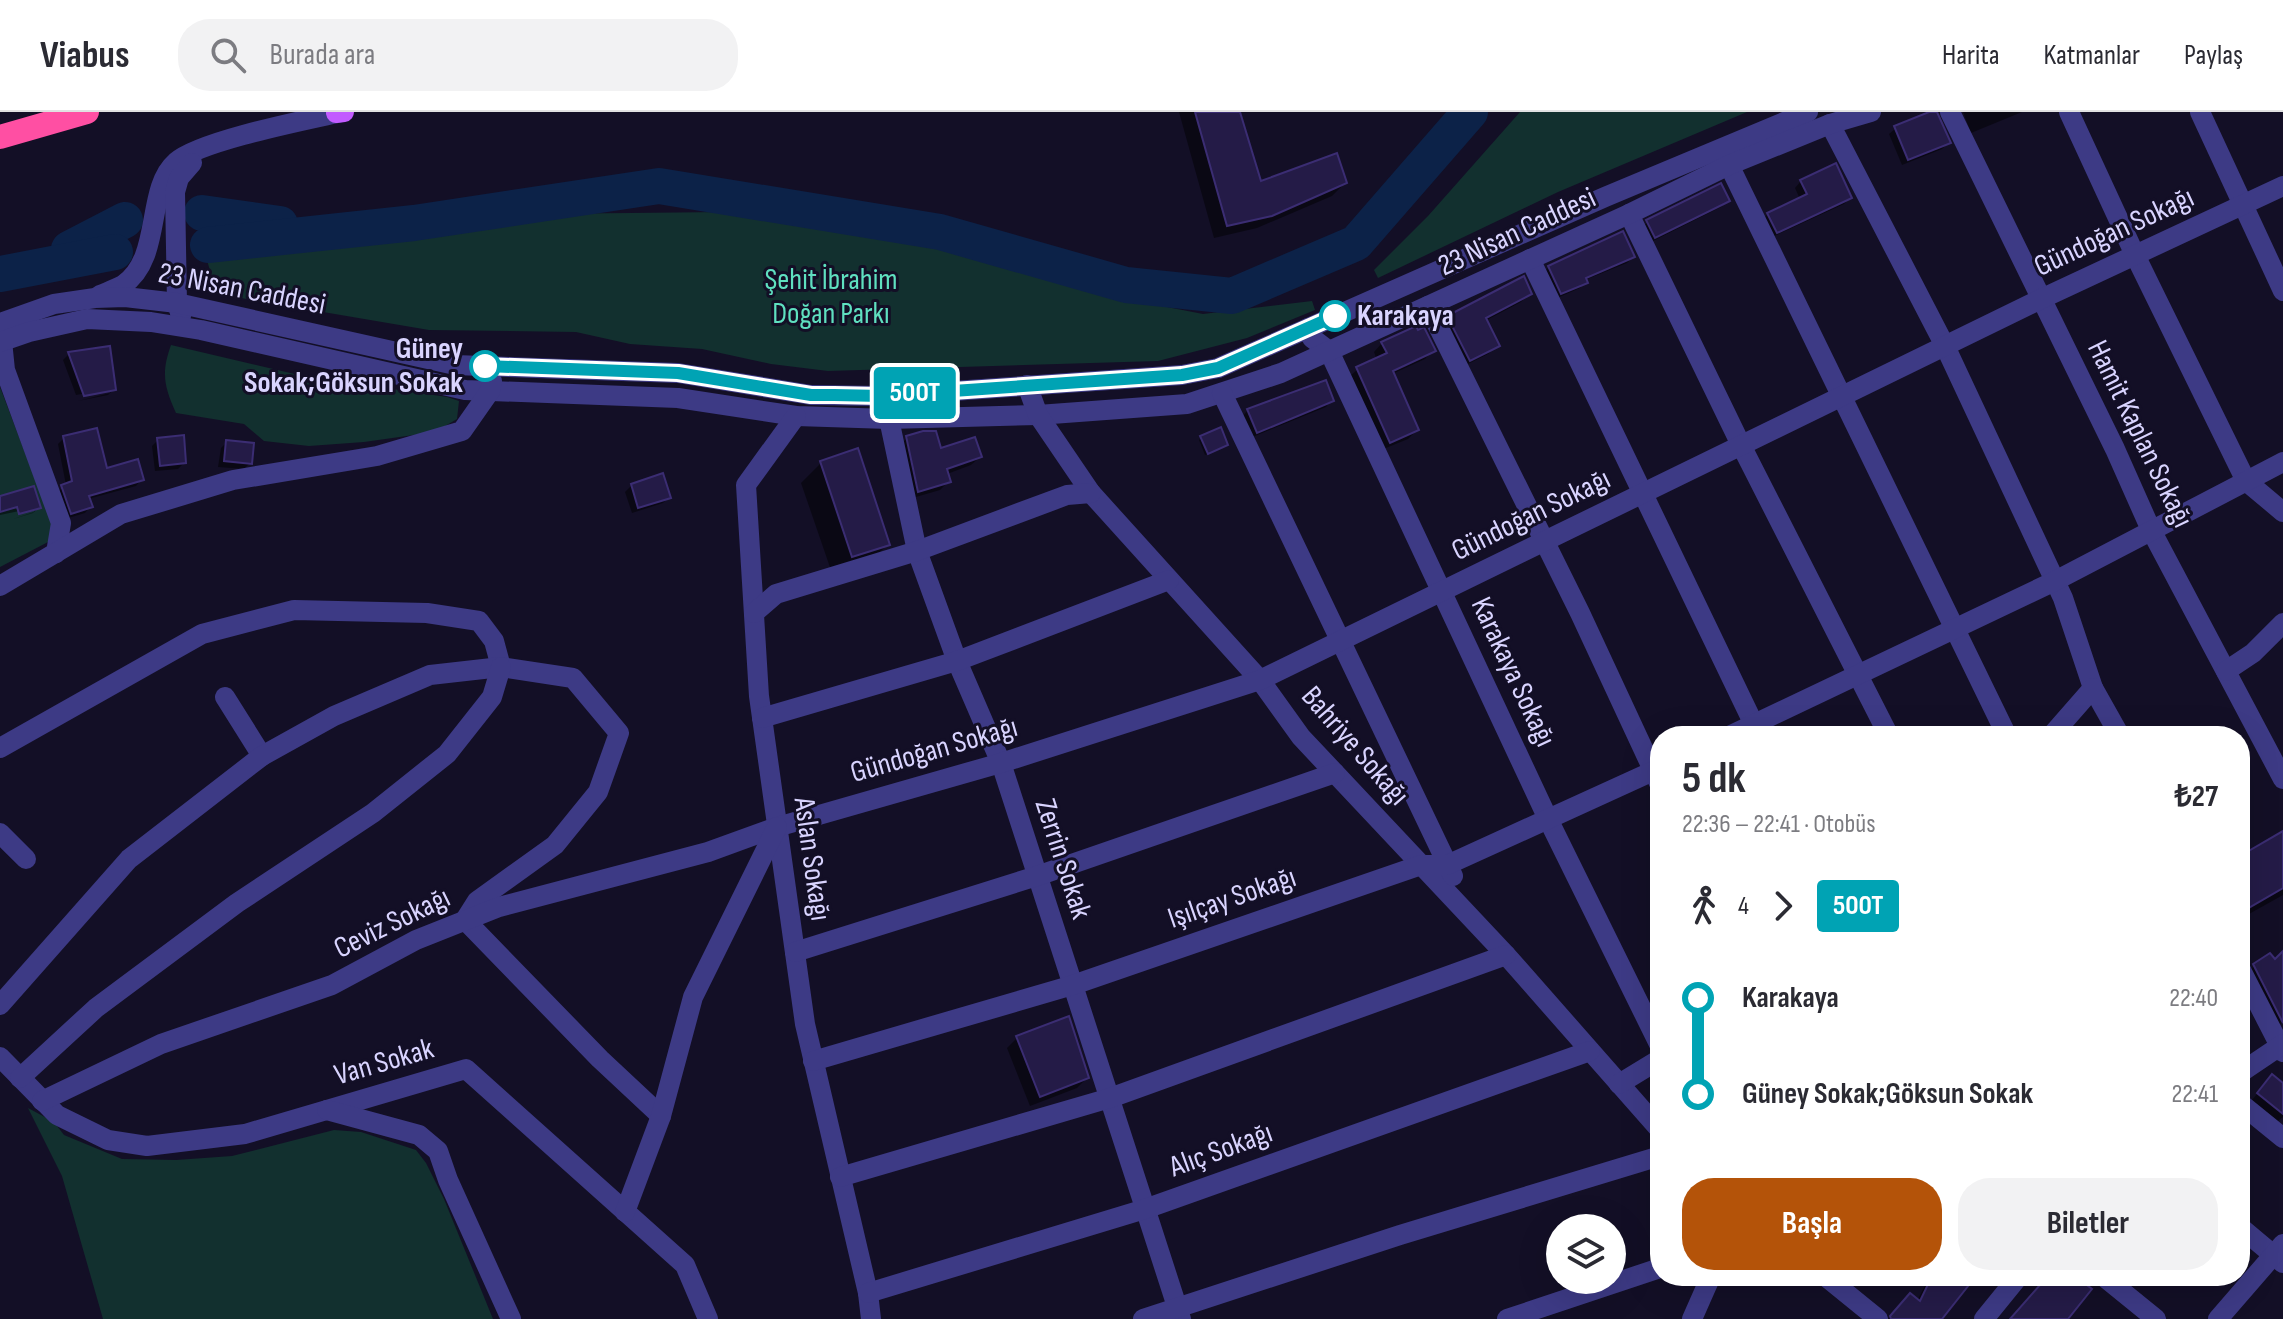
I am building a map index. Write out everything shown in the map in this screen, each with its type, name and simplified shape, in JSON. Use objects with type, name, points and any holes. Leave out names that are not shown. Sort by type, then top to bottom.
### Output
[{"type":"highway","points":[[0,137],[87,112]]},
{"type":"street","points":[[95,298],[123,285],[137,267],[154,226],[160,186],[175,162],[199,149],[341,112]]},
{"type":"street","name":"23 Nisan Caddesi","points":[[1,335],[39,307],[95,298],[125,297],[177,303],[455,365],[678,373],[811,395],[881,396],[1182,375],[1218,368],[1605,197],[1808,112]]},
{"type":"street","name":"23 Nisan Caddesi","points":[[1,335],[87,319],[151,322],[201,330],[465,390],[678,398],[796,416],[889,419],[1038,415],[1187,404],[1281,373],[1729,165],[1830,124],[1871,112]]},
{"type":"street","name":"Hamit Kaplan Sokağı","points":[[1950,112],[2151,530],[2283,779]]},
{"type":"street","points":[[2069,112],[2246,481],[2283,512]]},
{"type":"street","points":[[2200,112],[2283,291]]},
{"type":"street","points":[[1830,124],[1945,346],[2055,581],[2093,688],[2114,726]]},
{"type":"street","points":[[201,330],[182,319],[177,303],[175,192],[186,167],[226,141]]},
{"type":"street","points":[[1729,165],[2002,726]]},
{"type":"street","name":"Gündoğan Sokağı","points":[[777,827],[1001,763],[1260,680],[2041,299],[2283,186]]},
{"type":"street","points":[[1629,214],[1741,445],[1884,726]]},
{"type":"street","points":[[1530,259],[1755,726]]},
{"type":"street","points":[[1428,306],[1650,758]]},
{"type":"street","name":"Karakaya Sokağı","points":[[1308,328],[1312,338],[1329,351],[1548,819],[1650,1026]]},
{"type":"street","points":[[1,335],[5,370],[61,523],[56,553]]},
{"type":"street","points":[[0,586],[121,514],[233,480],[377,456],[462,431],[490,391],[495,366]]},
{"type":"street","name":"Bahriye Sokağı","points":[[1027,385],[1038,415],[1091,493],[1260,680],[1301,737],[1506,955],[1650,1119]]},
{"type":"street","points":[[1222,393],[1473,920]]},
{"type":"street","name":"Aslan Sokağı","points":[[796,416],[746,485],[762,718],[805,1024],[868,1293],[871,1319]]},
{"type":"street","name":"Zerrin Sokak","points":[[889,419],[917,551],[957,661],[1001,763],[1179,1313]]},
{"type":"street","points":[[1764,726],[1860,675],[2055,581],[2283,462]]},
{"type":"street","points":[[754,613],[776,594],[917,551],[1067,495],[1091,493]]},
{"type":"street","points":[[762,718],[957,661],[1169,580]]},
{"type":"street","points":[[0,748],[202,634],[294,610],[427,613],[479,621],[494,641],[501,667],[492,697],[447,754],[373,813],[237,903],[96,1008],[20,1078]]},
{"type":"street","points":[[2226,671],[2253,653],[2283,623]]},
{"type":"street","points":[[0,1005],[129,859],[262,756],[334,716],[430,675],[501,667],[573,678],[619,733],[598,792],[555,845],[477,901],[465,920],[600,1059],[661,1116]]},
{"type":"street","points":[[2060,726],[2093,688]]},
{"type":"street","points":[[225,697],[262,756]]},
{"type":"street","points":[[795,952],[1037,876],[1335,773]]},
{"type":"street","name":"Işılçay Sokağı","points":[[813,1061],[1073,985],[1421,865],[1447,865],[1650,777]]},
{"type":"street","points":[[625,1212],[661,1116],[693,997],[777,827]]},
{"type":"street","name":"Ceviz Sokağı","points":[[42,1101],[161,1044],[332,985],[416,940],[499,907],[708,852],[777,827]]},
{"type":"street","points":[[0,833],[26,859]]},
{"type":"street","points":[[840,1177],[1110,1098],[1506,955]]},
{"type":"street","points":[[2250,987],[2282,1048],[2250,1067]]},
{"type":"street","name":"Alıç Sokağı","points":[[868,1293],[1145,1209],[1590,1051]]},
{"type":"street","name":"Van Sokak","points":[[0,1057],[57,1115],[108,1140],[147,1146],[245,1134],[466,1069],[685,1265],[704,1315]]},
{"type":"street","points":[[1619,1084],[1650,1065]]},
{"type":"street","points":[[327,1110],[419,1135],[438,1151],[511,1319]]},
{"type":"street","points":[[2250,1111],[2283,1138]]},
{"type":"street","points":[[1143,1319],[1179,1313],[1400,1235],[1650,1159]]},
{"type":"street","points":[[2250,1234],[2280,1254],[2250,1285]]},
{"type":"street","points":[[1507,1319],[1650,1271]]},
{"type":"street","points":[[1692,1319],[1707,1286]]},
{"type":"street","points":[[1837,1286],[1878,1319]]},
{"type":"street","points":[[1993,1316],[2012,1286]]},
{"type":"street","points":[[2115,1286],[2156,1319]]},
{"type":"street","points":[[2218,1319],[2249,1286]]},
{"type":"green space","points":[[1520,112],[1747,112],[1558,192],[1378,278],[1374,270],[1428,216]]},
{"type":"green space","name":"Şehit İbrahim Doğan Parkı","points":[[724,212],[877,227],[1030,264],[1131,300],[1203,314],[1312,301],[1315,310],[1247,338],[1158,361],[828,371],[771,364],[702,349],[630,344],[576,332],[429,330],[217,294],[206,257],[364,242],[536,214]]},
{"type":"green space","points":[[171,345],[299,375],[447,397],[459,401],[457,419],[435,432],[364,442],[309,446],[264,441],[244,424],[176,413],[165,379]]},
{"type":"green space","points":[[0,387],[52,524],[50,541],[0,567]]},
{"type":"green space","points":[[28,1108],[54,1122],[64,1135],[122,1159],[176,1160],[232,1156],[334,1130],[361,1132],[416,1150],[444,1199],[493,1319],[103,1319],[62,1176]]},
{"type":"building","points":[[1195,112],[1240,112],[1261,181],[1337,153],[1347,183],[1272,216],[1227,226]]},
{"type":"building","points":[[1929,112],[1937,112],[1951,143],[1908,160],[1894,126]]},
{"type":"building","points":[[1836,163],[1852,198],[1777,233],[1767,213],[1807,194],[1800,180]]},
{"type":"building","points":[[1721,183],[1730,201],[1655,238],[1646,220]]},
{"type":"building","points":[[1623,231],[1635,257],[1586,278],[1588,283],[1561,294],[1548,266]]},
{"type":"building","points":[[1524,276],[1532,294],[1486,318],[1500,346],[1470,361],[1447,316]]},
{"type":"building","points":[[1416,326],[1418,330],[1424,327],[1436,351],[1393,371],[1419,430],[1390,443],[1356,367],[1387,353],[1381,342]]},
{"type":"building","points":[[110,346],[116,390],[84,396],[68,352]]},
{"type":"building","points":[[1326,380],[1334,401],[1257,433],[1247,409]]},
{"type":"building","points":[[1221,427],[1228,445],[1208,454],[1200,436]]},
{"type":"building","points":[[97,428],[107,468],[138,459],[144,480],[89,496],[93,507],[71,514],[61,485],[72,481],[63,436]]},
{"type":"building","points":[[936,431],[941,448],[975,437],[982,457],[947,469],[951,482],[918,492],[906,436]]},
{"type":"building","points":[[184,435],[186,463],[160,466],[157,438]]},
{"type":"building","points":[[226,440],[254,443],[252,464],[224,461]]},
{"type":"building","points":[[858,448],[890,545],[852,557],[820,461]]},
{"type":"building","points":[[663,473],[671,498],[638,508],[631,484]]},
{"type":"building","points":[[34,486],[41,508],[19,514],[17,507],[0,512],[0,496]]},
{"type":"building","points":[[2283,831],[2283,888],[2250,907],[2250,850]]},
{"type":"building","points":[[2283,951],[2283,1023],[2253,964],[2270,953],[2275,959]]},
{"type":"building","points":[[1069,1016],[1089,1078],[1040,1097],[1016,1036]]},
{"type":"building","points":[[2272,1074],[2283,1083],[2283,1114],[2257,1093]]},
{"type":"building","points":[[1927,1286],[1968,1286],[1942,1319],[1891,1319],[1890,1316],[1910,1293],[1920,1301]]},
{"type":"building","points":[[2039,1286],[2088,1286],[2092,1289],[2068,1319],[2010,1319]]},
{"type":"waterway","points":[[208,245],[414,223],[659,186],[940,232],[1126,285],[1232,296],[1356,243],[1470,112]]},
{"type":"waterway","points":[[202,213],[280,224]]},
{"type":"waterway","points":[[69,249],[125,220]]},
{"type":"waterway","points":[[0,274],[115,252]]},
{"type":"bus line","name":"500T","points":[[485,366],[678,373],[811,395],[881,396],[1182,375],[1218,368],[1335,316]]},
{"type":"place","name":"Karakaya","points":[[1335,316]]},
{"type":"place","name":"Güney Sokak;Göksun Sokak","points":[[485,366]]}]
